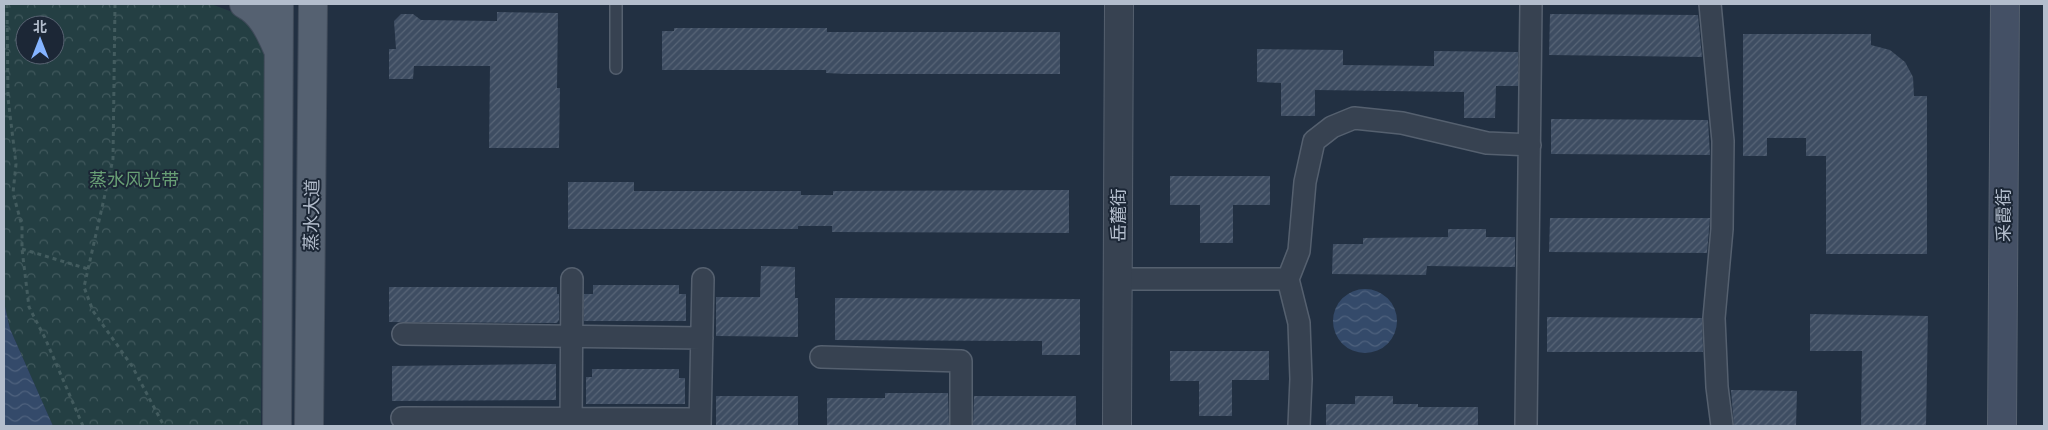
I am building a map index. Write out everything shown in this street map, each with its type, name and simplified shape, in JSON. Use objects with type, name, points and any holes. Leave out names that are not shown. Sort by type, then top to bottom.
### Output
[{"type":"main road","points":[[244,4],[252,8],[265,24],[279,51]]},
{"type":"main road","name":"蒸水大道","points":[[277,426],[279,4]]},
{"type":"main road","name":"蒸水大道","points":[[309,426],[313,4]]},
{"type":"main road","name":"采霞街","points":[[1988,426],[1990,4]]},
{"type":"main road","name":"采霞街","points":[[2002,426],[2004,4]]},
{"type":"street","name":"岳麓街","points":[[1105,426],[1107,4]]},
{"type":"street","name":"岳麓街","points":[[1117,426],[1119,4]]},
{"type":"street","points":[[1526,426],[1531,4]]},
{"type":"street","points":[[1710,4],[1723,141],[1722,229],[1714,318],[1717,387],[1722,426]]},
{"type":"street","points":[[1299,426],[1301,379],[1299,324],[1288,279],[1299,251],[1305,182],[1314,141],[1332,127],[1354,118],[1402,123],[1488,143],[1530,144]]},
{"type":"street","points":[[571,422],[572,279]]},
{"type":"street","points":[[402,418],[700,423],[703,279]]},
{"type":"street","points":[[1118,279],[1288,279]]},
{"type":"street","points":[[403,334],[702,338]]},
{"type":"street","points":[[822,357],[961,361],[961,426]]},
{"type":"lane","points":[[616,4],[616,68]]},
{"type":"path","points":[[6,4],[8,98],[16,164],[12,193],[22,226],[22,250],[29,307],[83,426]]},
{"type":"path","points":[[115,4],[113,159],[84,287],[94,311],[132,366],[164,426]]},
{"type":"path","points":[[22,250],[88,269]]},
{"type":"green space","name":"蒸水风光带","points":[[4,4],[211,4],[265,24],[261,426],[53,426],[10,329],[4,302]]},
{"type":"water","points":[[1359,289],[1371,289],[1388,298],[1395,309],[1397,321],[1395,333],[1388,344],[1371,353],[1359,353],[1347,348],[1338,339],[1333,327],[1333,315],[1338,303],[1347,294]]},
{"type":"water","points":[[4,302],[10,329],[53,426],[4,426]]},
{"type":"building","points":[[497,12],[558,13],[557,88],[560,88],[559,148],[489,148],[490,66],[414,66],[413,79],[389,79],[389,49],[396,49],[394,21],[401,14],[413,14],[421,20],[497,21]]},
{"type":"building","points":[[1550,14],[1698,15],[1702,57],[1549,55]]},
{"type":"building","points":[[674,28],[827,28],[827,32],[1060,32],[1060,74],[847,74],[826,73],[826,70],[662,70],[662,31],[674,31]]},
{"type":"building","points":[[1743,34],[1871,34],[1871,45],[1890,50],[1905,62],[1913,77],[1914,96],[1927,96],[1927,254],[1826,254],[1826,156],[1806,156],[1806,138],[1767,138],[1767,156],[1743,156]]},
{"type":"building","points":[[1257,49],[1343,50],[1343,65],[1434,66],[1434,51],[1518,52],[1518,86],[1496,86],[1495,118],[1464,118],[1464,92],[1315,90],[1315,116],[1281,116],[1281,83],[1257,82]]},
{"type":"building","points":[[1551,119],[1708,120],[1710,155],[1551,154]]},
{"type":"building","points":[[1170,176],[1270,176],[1270,205],[1233,205],[1233,243],[1200,243],[1200,205],[1170,205]]},
{"type":"building","points":[[568,182],[634,182],[634,191],[801,191],[801,195],[833,195],[833,191],[1069,190],[1069,233],[832,232],[832,226],[798,226],[798,229],[568,229]]},
{"type":"building","points":[[1550,218],[1710,218],[1707,253],[1549,252]]},
{"type":"building","points":[[1448,229],[1486,229],[1486,237],[1515,237],[1515,267],[1427,266],[1426,275],[1332,274],[1333,244],[1363,244],[1363,238],[1448,237]]},
{"type":"building","points":[[761,266],[795,267],[795,298],[798,298],[798,337],[716,336],[716,297],[760,297]]},
{"type":"building","points":[[593,285],[679,285],[679,294],[686,294],[686,321],[584,321],[584,294],[593,294]]},
{"type":"building","points":[[389,287],[557,287],[557,294],[559,294],[559,320],[557,323],[389,322]]},
{"type":"building","points":[[835,298],[1080,299],[1080,355],[1042,355],[1042,341],[835,340]]},
{"type":"building","points":[[1810,314],[1928,316],[1926,426],[1861,426],[1862,351],[1810,351]]},
{"type":"building","points":[[1547,317],[1702,318],[1703,352],[1547,352]]},
{"type":"building","points":[[1170,351],[1269,351],[1269,380],[1232,380],[1232,416],[1199,416],[1199,381],[1170,381]]},
{"type":"building","points":[[556,364],[556,400],[392,401],[392,366]]},
{"type":"building","points":[[592,369],[679,369],[679,378],[685,378],[685,404],[586,404],[586,377],[592,377]]},
{"type":"building","points":[[1731,390],[1797,391],[1796,426],[1734,426]]},
{"type":"building","points":[[885,393],[948,393],[949,426],[827,426],[827,398],[885,398]]},
{"type":"building","points":[[716,396],[798,396],[798,426],[716,426]]},
{"type":"building","points":[[974,396],[1076,396],[1076,426],[973,426]]},
{"type":"building","points":[[1355,396],[1393,396],[1393,404],[1418,404],[1418,407],[1478,407],[1478,426],[1326,426],[1326,404],[1355,404]]}]
